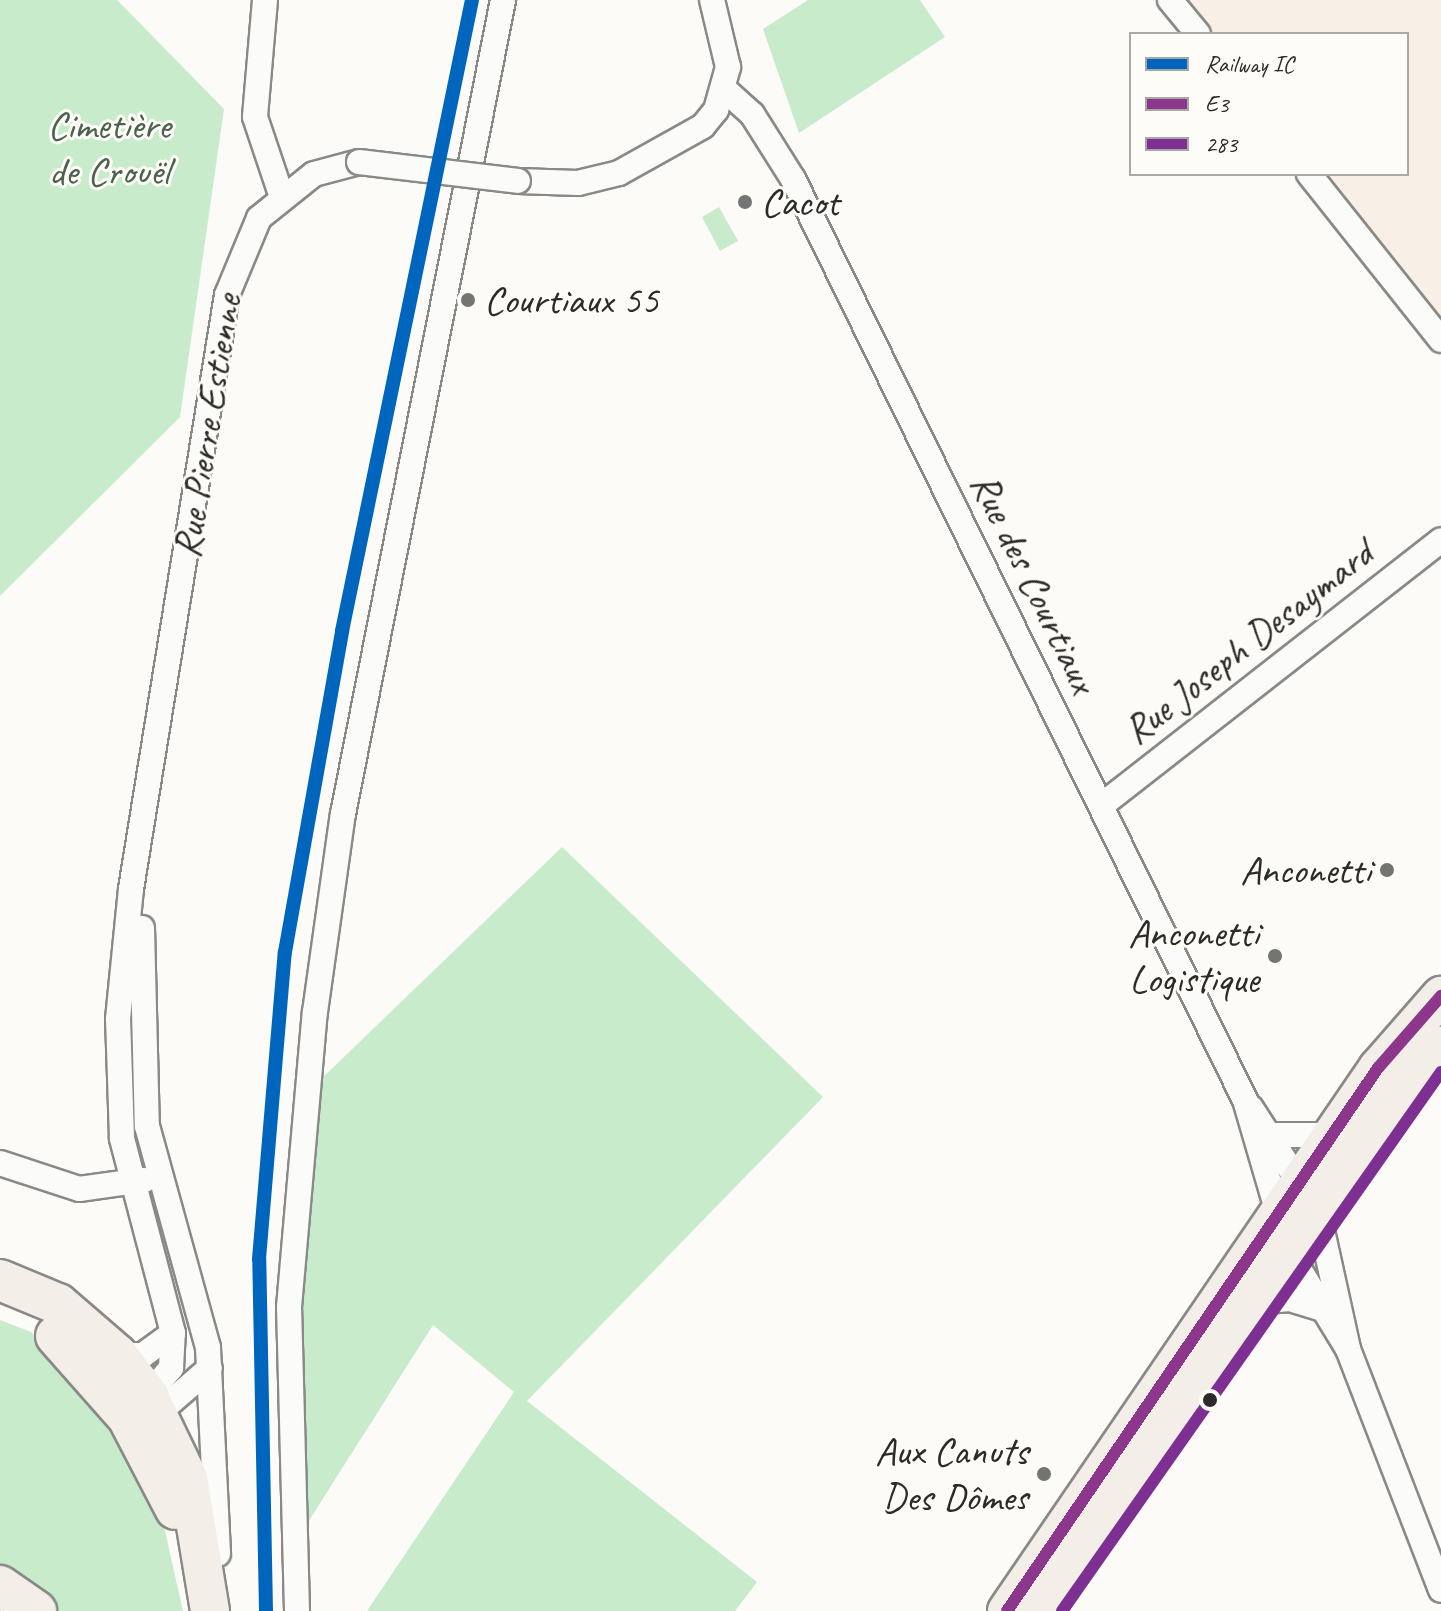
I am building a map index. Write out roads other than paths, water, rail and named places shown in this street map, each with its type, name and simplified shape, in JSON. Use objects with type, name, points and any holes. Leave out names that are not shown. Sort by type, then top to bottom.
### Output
[{"type":"highway","points":[[0,1280],[58,1304],[117,1355],[142,1414]]},
{"type":"highway","points":[[0,1307],[53,1333],[142,1414]]},
{"type":"highway","points":[[0,1586],[36,1611]]},
{"type":"highway","points":[[0,1605],[9,1611]]},
{"type":"main road","points":[[1007,1611],[1331,1135],[1441,996]]},
{"type":"main road","points":[[1043,1611],[1318,1212],[1441,1046]]},
{"type":"main road","points":[[142,1414],[167,1487],[198,1611]]},
{"type":"main road","points":[[142,1414],[196,1510],[210,1611]]},
{"type":"street","points":[[265,0],[255,117],[282,197]]},
{"type":"street","points":[[297,1611],[289,1307],[315,1012],[343,814],[503,0]]},
{"type":"street","points":[[712,0],[728,67],[724,89]]},
{"type":"street","points":[[1170,0],[1196,32]]},
{"type":"street","name":"Rue Pierre Estienne","points":[[142,1414],[171,1368],[173,1333],[130,1182],[118,1093],[118,1019],[228,286],[243,245],[282,197],[314,174],[359,162],[518,181],[578,183],[654,160],[703,126],[724,89]]},
{"type":"street","name":"Rue des Courtiaux","points":[[724,89],[752,114],[793,179],[1245,1100],[1276,1215],[1290,1254],[1348,1349]]},
{"type":"street","points":[[1311,176],[1441,340]]},
{"type":"street","name":"Rue Joseph Desaymard","points":[[1102,805],[1441,540]]},
{"type":"street","name":"Rue Pierre Estienne","points":[[139,870],[141,1058],[156,1179],[210,1368],[223,1611]]},
{"type":"street","points":[[1245,1100],[1274,1135],[1318,1212],[1348,1349],[1441,1590]]},
{"type":"street","points":[[1274,1135],[1331,1135]]},
{"type":"street","points":[[0,1163],[79,1189],[156,1179]]},
{"type":"street","points":[[1255,1302],[1290,1299],[1322,1309]]},
{"type":"street","points":[[117,1355],[143,1355],[173,1333]]},
{"type":"street","points":[[142,1414],[210,1368]]},
{"type":"rail line","name":"IC","points":[[266,1611],[259,1259],[285,952],[342,631],[472,0]]},
{"type":"place","name":"Cacot","points":[[745,202]]},
{"type":"place","name":"Courtiaux 55","points":[[468,300]]},
{"type":"place","name":"Anconetti","points":[[1387,870]]},
{"type":"place","name":"Anconetti Logistique","points":[[1275,956]]},
{"type":"place","name":"Aux Canuts Des Dômes","points":[[1044,1474]]},
{"type":"park label","name":"Cimetière de Crouël","points":[[109,148]]}]
